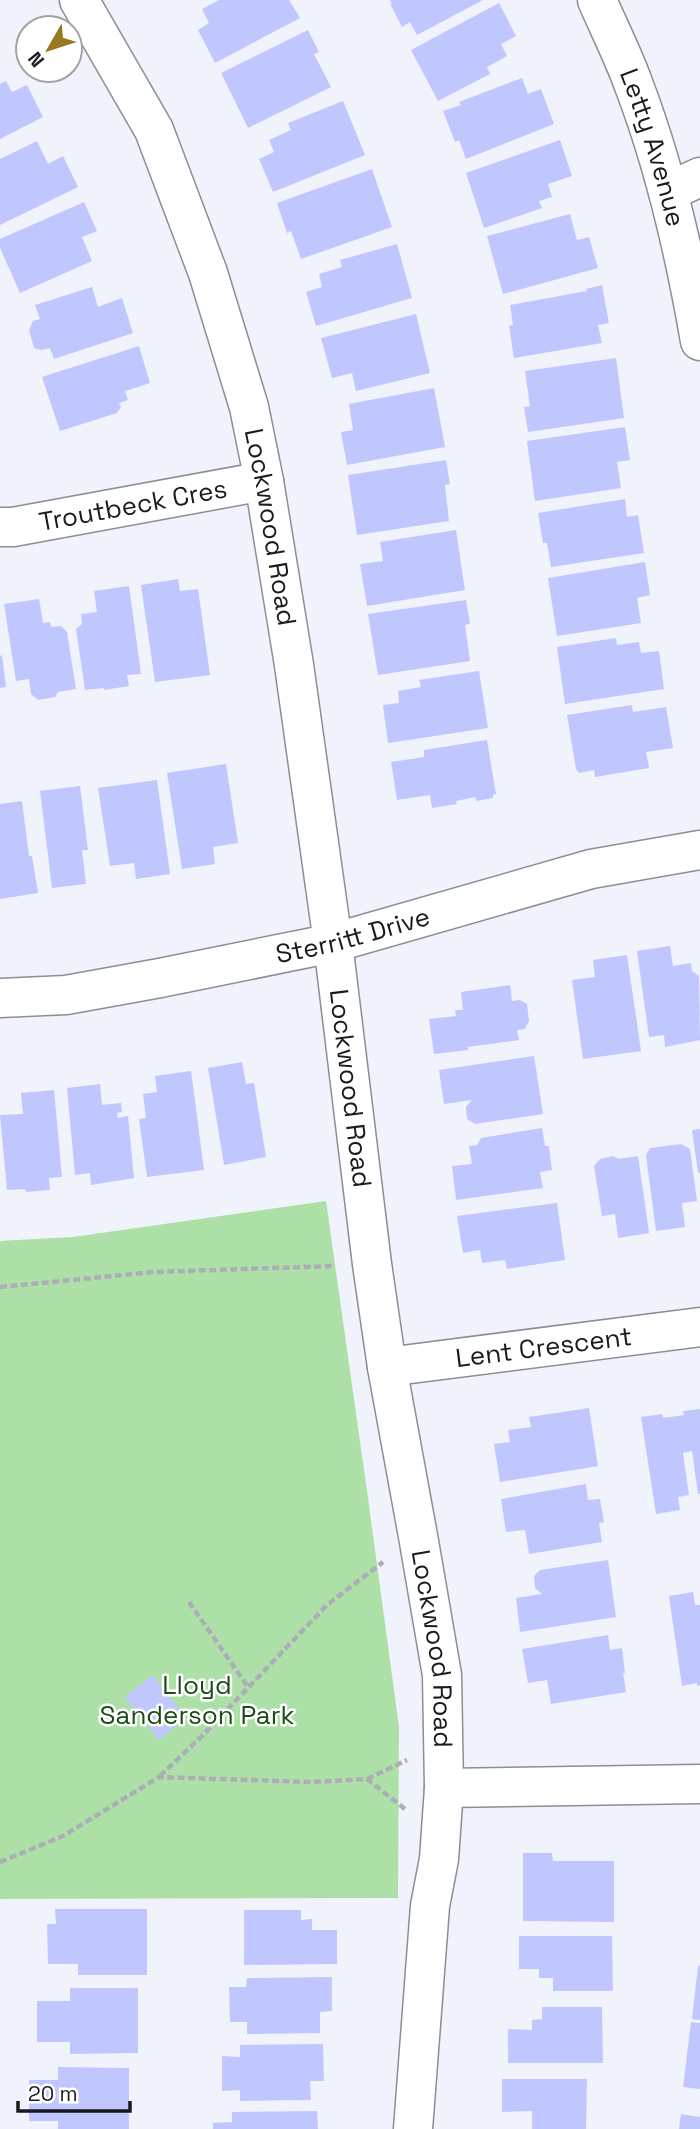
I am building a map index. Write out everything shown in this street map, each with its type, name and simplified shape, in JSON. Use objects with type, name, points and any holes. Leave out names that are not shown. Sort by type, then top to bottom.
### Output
[{"type":"street","name":"Lockwood Road","points":[[79,0],[154,130],[208,273],[249,407],[294,665],[333,943],[387,1367],[442,1675],[444,1788],[441,1836],[430,1906],[413,2129]]},
{"type":"street","name":"Letty Avenue","points":[[597,0],[633,83],[684,184],[692,295],[700,341]]},
{"type":"street","name":"Troutbeck Cres","points":[[0,527],[13,527],[264,481]]},
{"type":"street","name":"Sterritt Drive","points":[[0,998],[66,995],[333,943],[591,869],[700,850]]},
{"type":"street","name":"Lent Crescent","points":[[387,1367],[700,1327]]},
{"type":"street","points":[[444,1788],[700,1784]]},
{"type":"path","points":[[0,1287],[154,1272],[372,1264]]},
{"type":"path","points":[[0,1863],[63,1836],[159,1777],[203,1735],[327,1605],[418,1536]]},
{"type":"path","points":[[189,1601],[248,1688]]},
{"type":"path","points":[[159,1777],[311,1782],[367,1779],[441,1836]]},
{"type":"green space","name":"Lloyd Sanderson Park","points":[[326,1201],[399,1727],[398,1898],[0,1899],[0,1241],[73,1237]]},
{"type":"building","points":[[219,0],[289,0],[300,18],[215,63],[198,30],[209,23],[202,9]]},
{"type":"building","points":[[390,0],[483,0],[417,35],[410,22],[402,27]]},
{"type":"building","points":[[499,3],[516,36],[501,44],[507,56],[487,67],[490,74],[438,101],[411,50]]},
{"type":"building","points":[[308,30],[319,52],[314,54],[331,87],[248,128],[221,73]]},
{"type":"building","points":[[522,78],[528,94],[541,89],[554,124],[466,159],[459,140],[455,142],[443,111],[461,105],[459,102]]},
{"type":"building","points":[[6,81],[12,92],[27,85],[43,117],[0,139],[0,84]]},
{"type":"building","points":[[343,101],[365,155],[273,192],[259,159],[274,152],[269,140],[291,130],[288,123]]},
{"type":"building","points":[[560,140],[572,176],[548,184],[552,197],[539,201],[542,208],[484,228],[466,173]]},
{"type":"building","points":[[37,141],[48,164],[63,156],[78,187],[0,225],[0,159]]},
{"type":"building","points":[[372,169],[392,227],[301,259],[291,231],[287,233],[277,203]]},
{"type":"building","points":[[84,202],[97,231],[82,237],[92,261],[20,293],[0,248],[0,239]]},
{"type":"building","points":[[570,214],[577,240],[589,237],[598,268],[503,294],[487,236]]},
{"type":"building","points":[[397,244],[412,298],[316,326],[306,292],[322,287],[319,274],[342,267],[340,260]]},
{"type":"building","points":[[602,285],[609,323],[598,325],[602,343],[514,358],[509,326],[513,325],[510,305],[587,291],[586,289]]},
{"type":"building","points":[[92,287],[98,307],[122,298],[133,333],[54,359],[50,348],[34,348],[29,330],[33,321],[40,319],[35,305]]},
{"type":"building","points":[[416,314],[430,373],[356,391],[352,373],[332,378],[321,338]]},
{"type":"building","points":[[139,346],[150,383],[125,391],[128,400],[119,403],[121,407],[117,413],[60,431],[42,377]]},
{"type":"building","points":[[616,358],[624,418],[528,432],[524,407],[530,406],[525,371]]},
{"type":"building","points":[[434,388],[445,447],[347,465],[341,432],[353,430],[349,404]]},
{"type":"building","points":[[625,427],[630,460],[617,462],[621,488],[535,501],[527,441]]},
{"type":"building","points":[[446,460],[450,484],[445,485],[449,521],[357,535],[348,475]]},
{"type":"building","points":[[625,499],[627,517],[638,515],[644,553],[551,567],[547,543],[543,543],[538,513]]},
{"type":"building","points":[[456,530],[465,590],[367,606],[360,564],[383,561],[380,542]]},
{"type":"building","points":[[645,562],[650,595],[637,598],[641,623],[557,636],[548,578]]},
{"type":"building","points":[[178,579],[180,591],[198,589],[210,675],[155,682],[141,585]]},
{"type":"building","points":[[129,586],[141,674],[127,675],[129,686],[85,690],[76,629],[82,624],[81,614],[97,612],[94,591]]},
{"type":"building","points":[[39,599],[43,623],[50,622],[51,627],[61,626],[67,632],[76,689],[58,692],[55,697],[38,700],[31,694],[29,679],[16,681],[4,604]]},
{"type":"building","points":[[466,600],[470,624],[465,625],[470,661],[378,675],[368,614]]},
{"type":"building","points":[[616,638],[617,645],[639,642],[641,653],[659,651],[664,689],[565,704],[557,647]]},
{"type":"building","points":[[2,655],[6,687],[0,688],[0,656]]},
{"type":"building","points":[[479,671],[488,728],[388,743],[383,705],[399,703],[398,691],[421,687],[419,680]]},
{"type":"building","points":[[632,705],[633,712],[666,707],[673,748],[646,752],[649,768],[595,777],[594,770],[579,773],[576,769],[567,715]]},
{"type":"building","points":[[487,740],[496,794],[493,798],[476,801],[476,797],[456,801],[457,804],[432,808],[430,795],[397,800],[391,762],[424,757],[424,750]]},
{"type":"building","points":[[226,764],[238,843],[213,847],[215,864],[182,869],[167,773]]},
{"type":"building","points":[[157,780],[170,874],[136,879],[134,863],[110,866],[98,788]]},
{"type":"building","points":[[80,786],[88,850],[82,850],[86,884],[52,888],[40,791]]},
{"type":"building","points":[[22,801],[29,856],[32,856],[38,893],[0,899],[0,804]]},
{"type":"building","points":[[670,946],[673,966],[691,963],[692,971],[699,976],[700,1040],[665,1047],[664,1035],[649,1037],[637,951]]},
{"type":"building","points":[[627,955],[641,1051],[583,1059],[572,980],[595,977],[593,960]]},
{"type":"building","points":[[510,985],[512,1001],[520,1000],[527,1004],[529,1021],[525,1029],[517,1030],[519,1040],[434,1054],[429,1019],[456,1016],[455,1010],[463,1010],[461,992]]},
{"type":"building","points":[[534,1056],[543,1114],[475,1124],[467,1119],[466,1107],[472,1100],[444,1104],[439,1070]]},
{"type":"building","points":[[242,1062],[246,1084],[254,1083],[266,1157],[224,1165],[208,1068]]},
{"type":"building","points":[[191,1071],[204,1170],[147,1177],[139,1119],[146,1118],[143,1094],[157,1092],[155,1076]]},
{"type":"building","points":[[100,1084],[102,1105],[121,1103],[122,1112],[117,1113],[118,1118],[128,1116],[134,1178],[91,1185],[90,1173],[75,1175],[67,1088]]},
{"type":"building","points":[[54,1090],[62,1177],[49,1178],[50,1190],[7,1190],[0,1115],[23,1114],[21,1093]]},
{"type":"building","points":[[542,1128],[545,1146],[549,1146],[552,1170],[540,1172],[543,1188],[456,1200],[452,1166],[472,1164],[469,1146],[477,1145],[481,1138]]},
{"type":"building","points":[[700,1129],[700,1173],[698,1173],[692,1130]]},
{"type":"building","points":[[681,1144],[690,1149],[697,1201],[682,1203],[685,1227],[656,1231],[646,1155],[650,1148]]},
{"type":"building","points":[[613,1156],[618,1159],[638,1156],[649,1233],[618,1238],[615,1214],[602,1216],[594,1166],[600,1159]]},
{"type":"building","points":[[557,1203],[565,1260],[507,1269],[505,1260],[482,1263],[480,1250],[463,1253],[457,1216]]},
{"type":"building","points":[[589,1408],[598,1466],[500,1482],[494,1444],[510,1442],[508,1430],[531,1427],[529,1417]]},
{"type":"building","points":[[700,1409],[700,1494],[692,1451],[683,1453],[689,1495],[678,1497],[680,1510],[656,1514],[641,1417],[662,1414],[663,1418]]},
{"type":"building","points":[[586,1484],[588,1500],[600,1499],[604,1522],[599,1523],[602,1542],[529,1554],[525,1530],[506,1532],[501,1499]]},
{"type":"building","points":[[608,1560],[616,1617],[520,1632],[516,1598],[542,1594],[535,1588],[534,1576],[540,1570]]},
{"type":"building","points":[[693,1592],[695,1605],[700,1605],[700,1685],[697,1686],[697,1683],[682,1686],[669,1596]]},
{"type":"building","points":[[608,1635],[610,1650],[622,1648],[626,1692],[551,1704],[547,1680],[528,1683],[522,1649]]},
{"type":"building","points":[[152,1675],[186,1718],[159,1740],[125,1697]]},
{"type":"building","points":[[523,1853],[552,1853],[553,1861],[614,1861],[614,1922],[523,1921]]},
{"type":"building","points":[[55,1909],[147,1909],[147,1975],[78,1975],[78,1964],[48,1964],[47,1924],[56,1924]]},
{"type":"building","points":[[244,1910],[301,1910],[301,1920],[312,1919],[312,1930],[337,1930],[337,1964],[244,1965]]},
{"type":"building","points":[[519,1936],[612,1936],[613,1991],[553,1991],[553,1978],[539,1978],[539,1969],[519,1969]]},
{"type":"building","points":[[700,1966],[700,2020],[692,2019]]},
{"type":"building","points":[[332,1977],[332,2011],[320,2012],[320,2033],[247,2034],[247,2022],[230,2022],[229,1987],[246,1987],[247,1978]]},
{"type":"building","points":[[70,1988],[138,1988],[138,2053],[70,2054],[70,2042],[37,2042],[37,2001],[70,2001]]},
{"type":"building","points":[[542,2007],[602,2007],[603,2063],[508,2063],[508,2029],[532,2030],[532,2020],[542,2019]]},
{"type":"building","points":[[691,2022],[700,2023],[700,2089],[683,2087]]},
{"type":"building","points":[[323,2044],[324,2081],[310,2081],[311,2100],[240,2101],[240,2090],[222,2091],[222,2056],[240,2057],[240,2045]]},
{"type":"building","points":[[58,2067],[129,2068],[129,2129],[58,2129],[58,2121],[29,2121],[29,2080],[58,2080]]},
{"type":"building","points":[[502,2079],[587,2079],[586,2129],[532,2129],[532,2111],[502,2112]]},
{"type":"building","points":[[317,2111],[318,2129],[213,2129],[213,2123],[232,2122],[232,2112]]},
{"type":"building","points":[[681,2114],[700,2117],[700,2129],[679,2129]]}]
